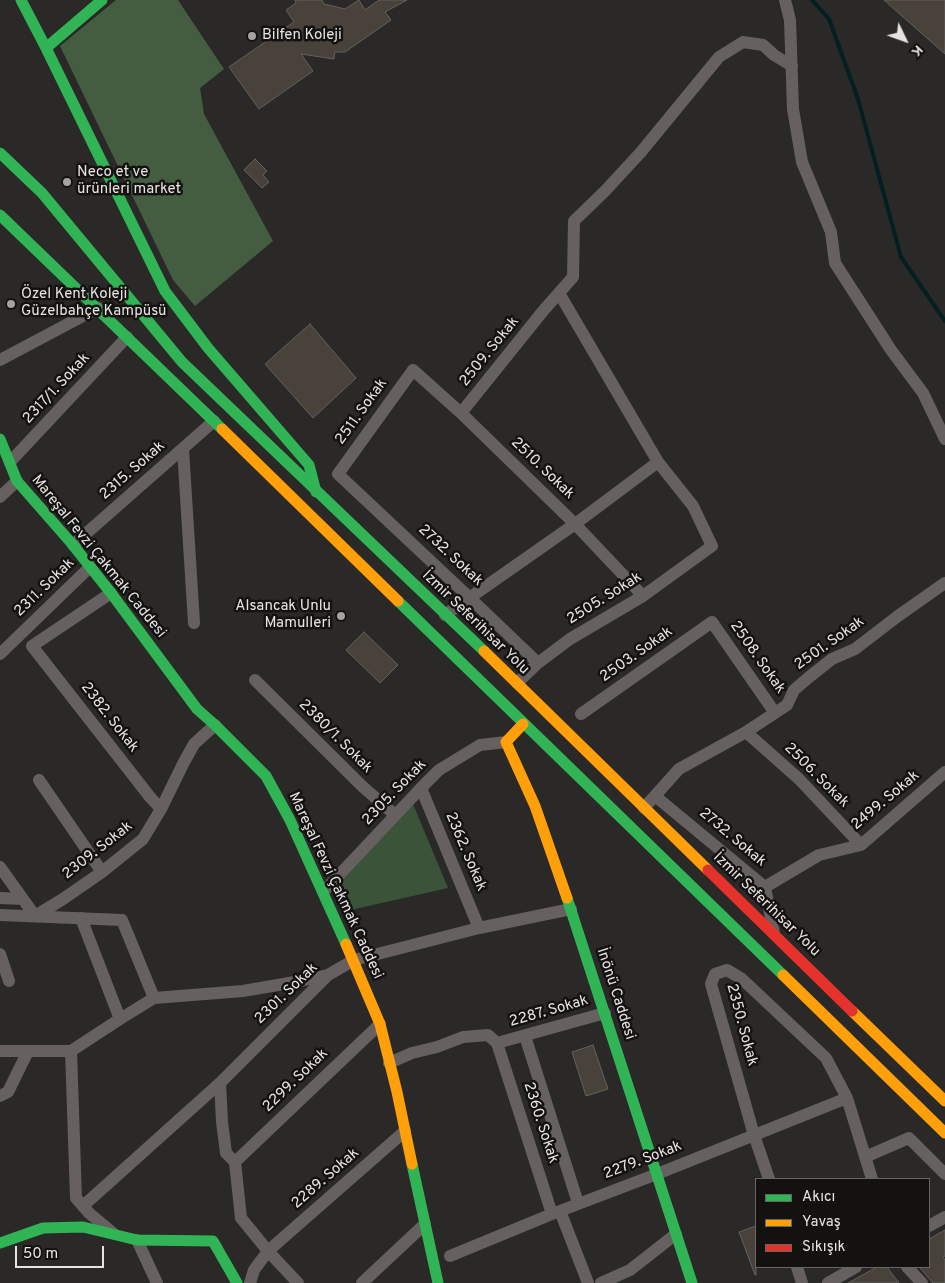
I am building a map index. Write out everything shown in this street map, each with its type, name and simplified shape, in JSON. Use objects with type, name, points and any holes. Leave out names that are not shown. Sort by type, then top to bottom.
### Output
[{"type":"main road","points":[[21,0],[165,291],[208,348],[309,466],[316,492]]},
{"type":"main road","points":[[46,48],[102,0]]},
{"type":"main road","name":"İzmir Seferihisar Yolu","points":[[0,153],[42,193],[182,362],[517,683],[945,1100]]},
{"type":"main road","points":[[0,215],[128,337],[523,724],[945,1133]]},
{"type":"main road","name":"Mareşal Fevzi Çakmak Caddesi","points":[[0,440],[17,481],[111,593],[197,710],[215,725],[266,776],[290,820],[354,960],[380,1024],[397,1092],[438,1283]]},
{"type":"main road","points":[[506,742],[523,724]]},
{"type":"main road","name":"İnönü Caddesi","points":[[506,742],[535,806],[571,909],[692,1283]]},
{"type":"main road","points":[[0,1243],[43,1228],[83,1228],[138,1240],[213,1241],[237,1283]]},
{"type":"street","points":[[785,0],[790,20],[793,109],[802,162],[831,232],[835,263],[891,350],[923,393],[945,439]]},
{"type":"street","name":"2509. Sokak","points":[[461,413],[572,277],[574,221],[641,152],[719,57],[743,42],[764,45],[774,55],[792,66]]},
{"type":"street","points":[[445,616],[575,524],[658,462],[559,293]]},
{"type":"street","points":[[0,360],[98,308]]},
{"type":"street","name":"2317/1. Sokak","points":[[10,462],[128,337]]},
{"type":"street","name":"2510. Sokak","points":[[414,370],[575,524],[643,596]]},
{"type":"street","name":"2511. Sokak","points":[[338,474],[414,370]]},
{"type":"street","name":"2315. Sokak","points":[[73,546],[214,421]]},
{"type":"street","points":[[183,449],[194,623]]},
{"type":"street","name":"2505. Sokak","points":[[517,683],[538,663],[570,640],[643,596],[712,546],[693,506],[658,462]]},
{"type":"street","name":"2732. Sokak","points":[[338,474],[538,663]]},
{"type":"street","points":[[0,497],[17,481]]},
{"type":"street","name":"2311. Sokak","points":[[0,654],[90,567]]},
{"type":"street","name":"2501. Sokak","points":[[644,808],[679,769],[746,732],[787,705],[794,690],[832,659],[855,649],[945,583]]},
{"type":"street","name":"2382. Sokak","points":[[111,593],[32,646],[144,790],[161,809]]},
{"type":"street","name":"2508. Sokak","points":[[712,622],[774,713]]},
{"type":"street","name":"2503. Sokak","points":[[582,714],[712,622]]},
{"type":"street","name":"2380/1. Sokak","points":[[255,680],[362,786],[396,815]]},
{"type":"street","name":"2309. Sokak","points":[[35,916],[102,872],[143,839],[161,809],[194,744],[215,725]]},
{"type":"street","name":"2506. Sokak","points":[[746,732],[799,779],[861,845]]},
{"type":"street","name":"2305. Sokak","points":[[323,892],[439,770],[480,745],[506,742]]},
{"type":"street","name":"2499. Sokak","points":[[765,887],[819,855],[861,845],[945,772]]},
{"type":"street","points":[[39,780],[102,872]]},
{"type":"street","name":"2362. Sokak","points":[[420,788],[479,928]]},
{"type":"street","name":"2732. Sokak","points":[[655,796],[765,887]]},
{"type":"street","points":[[0,867],[35,916]]},
{"type":"street","points":[[765,887],[775,935]]},
{"type":"street","points":[[0,898],[23,900]]},
{"type":"street","name":"2301. Sokak","points":[[83,1206],[220,1083],[328,975],[354,960],[479,928],[571,909]]},
{"type":"street","points":[[0,915],[122,920],[154,998]]},
{"type":"street","points":[[81,918],[120,1018]]},
{"type":"street","points":[[0,954],[9,981]]},
{"type":"street","name":"2350. Sokak","points":[[769,1178],[754,1135],[711,984],[715,974],[727,970],[742,979],[826,1058],[847,1098],[872,1178]]},
{"type":"street","points":[[0,1051],[71,1051],[154,998],[243,991],[328,975]]},
{"type":"street","name":"2287. Sokak","points":[[389,1063],[412,1053],[463,1037],[488,1036],[497,1043],[605,1013]]},
{"type":"street","name":"2299. Sokak","points":[[235,1162],[380,1024]]},
{"type":"street","points":[[525,1036],[578,1203]]},
{"type":"street","name":"2360. Sokak","points":[[497,1043],[556,1212],[588,1283]]},
{"type":"street","points":[[0,1096],[8,1092],[28,1051]]},
{"type":"street","points":[[71,1051],[76,1198],[116,1236]]},
{"type":"street","points":[[220,1083],[226,1153],[235,1162],[241,1218],[268,1252],[298,1283]]},
{"type":"street","name":"2279. Sokak","points":[[450,1256],[578,1203],[657,1174],[847,1098]]},
{"type":"street","name":"2289. Sokak","points":[[250,1283],[254,1270],[268,1252],[405,1131]]},
{"type":"street","points":[[865,1157],[908,1138],[945,1174]]},
{"type":"street","points":[[930,1225],[945,1217]]},
{"type":"street","points":[[362,1283],[425,1224]]},
{"type":"street","points":[[601,1283],[630,1270],[676,1234]]},
{"type":"street","points":[[138,1240],[157,1283]]},
{"type":"street","points":[[797,1268],[802,1283]]},
{"type":"street","points":[[828,1283],[854,1268]]},
{"type":"street","points":[[909,1268],[922,1283]]},
{"type":"green space","points":[[116,0],[178,0],[224,69],[200,88],[204,114],[273,241],[195,306],[173,280],[60,46]]},
{"type":"green space","points":[[413,804],[448,888],[346,911],[337,884]]},
{"type":"building","points":[[295,0],[322,0],[324,4],[345,9],[359,0],[365,10],[379,0],[407,0],[385,12],[391,20],[345,52],[335,52],[334,59],[301,54],[313,71],[259,109],[229,67],[294,22],[286,10],[296,3]]},
{"type":"building","points":[[884,0],[945,0],[945,54]]},
{"type":"building","points":[[255,159],[267,171],[263,175],[269,182],[262,188],[244,170]]},
{"type":"building","points":[[310,324],[356,378],[313,418],[265,364]]},
{"type":"building","points":[[364,632],[398,665],[380,683],[346,650]]},
{"type":"building","points":[[593,1045],[608,1089],[586,1096],[572,1052]]},
{"type":"building","points":[[755,1226],[756,1275],[755,1275],[739,1232]]},
{"type":"building","points":[[945,1230],[945,1256],[943,1257],[945,1260],[945,1283],[933,1283],[920,1268],[930,1268],[930,1238]]},
{"type":"building","points":[[875,1268],[888,1268],[899,1283],[848,1283]]},
{"type":"waterway","points":[[812,0],[829,19],[858,99],[901,257],[945,321]]},
{"type":"traffic: fast","points":[[21,0],[165,291],[208,348],[309,465],[316,492]]},
{"type":"traffic: fast","points":[[46,48],[102,0]]},
{"type":"traffic: fast","points":[[0,153],[42,193],[182,362],[484,651]]},
{"type":"traffic: fast","points":[[0,215],[222,429]]},
{"type":"traffic: fast","points":[[0,439],[17,481],[73,545],[111,593],[197,709],[266,776],[290,820],[346,944]]},
{"type":"traffic: fast","points":[[398,601],[783,975]]},
{"type":"traffic: fast","points":[[567,898],[692,1283]]},
{"type":"traffic: fast","points":[[412,1164],[438,1283]]},
{"type":"traffic: fast","points":[[0,1243],[43,1228],[83,1227],[137,1240],[213,1241],[237,1283]]},
{"type":"traffic: slow","points":[[222,429],[398,601]]},
{"type":"traffic: slow","points":[[484,651],[708,870]]},
{"type":"traffic: slow","points":[[523,724],[506,742],[535,806],[567,898]]},
{"type":"traffic: slow","points":[[346,944],[380,1024],[412,1164]]},
{"type":"traffic: slow","points":[[783,975],[945,1133]]},
{"type":"traffic: slow","points":[[852,1011],[945,1101]]},
{"type":"traffic: jam","points":[[708,870],[852,1011]]},
{"type":"place","name":"Bilfen Koleji","points":[[252,36]]},
{"type":"place","name":"Neco et ve ürünleri market","points":[[67,182]]},
{"type":"place","name":"Özel Kent Koleji Güzelbahçe Kampüsü","points":[[11,304]]},
{"type":"place","name":"Alsancak Unlu Mamulleri","points":[[341,616]]}]
